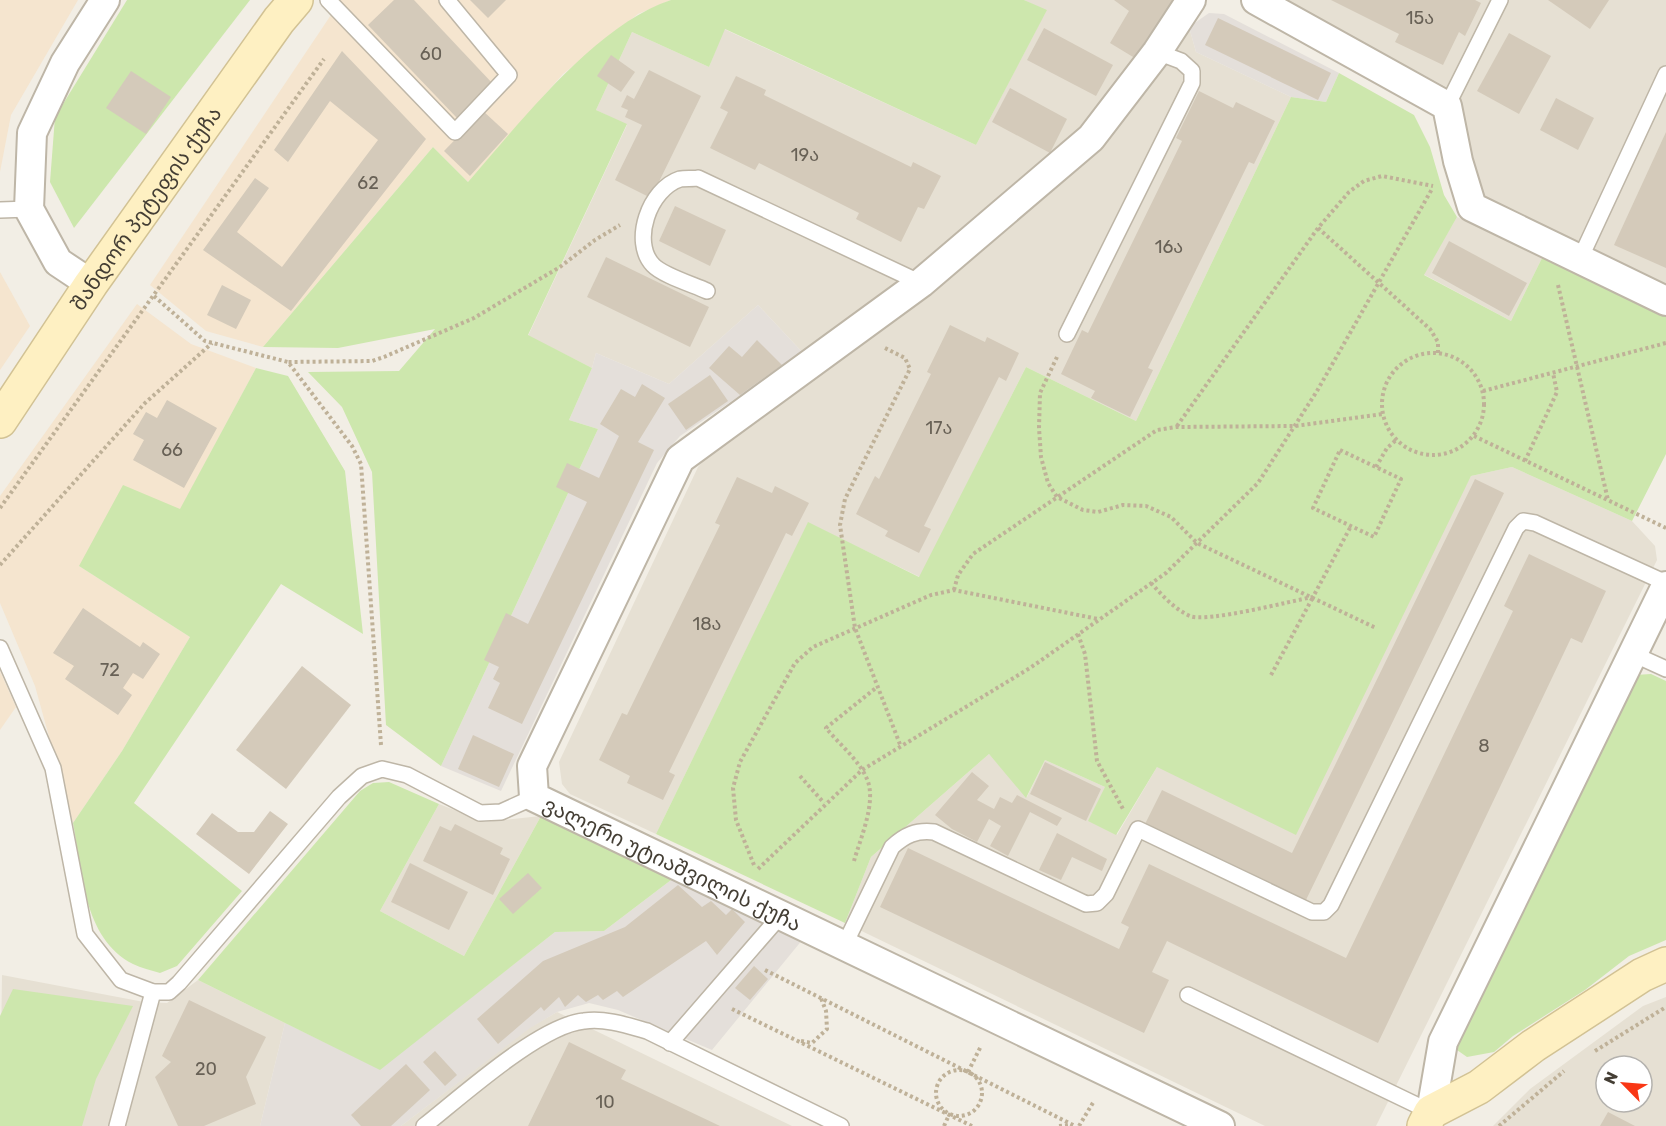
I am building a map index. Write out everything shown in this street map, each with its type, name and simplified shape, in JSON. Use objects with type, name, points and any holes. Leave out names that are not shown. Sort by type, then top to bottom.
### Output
[{"type":"main road","name":"შანდორ პეტეფის ქუჩა","points":[[0,421],[92,284],[272,30],[296,0]]},
{"type":"main road","points":[[1428,1119],[1479,1088],[1533,1046],[1642,975],[1666,964]]},
{"type":"street","points":[[92,284],[58,262],[29,209],[32,133],[65,63],[105,0]]},
{"type":"street","points":[[534,797],[532,766],[680,459],[921,283],[1091,138],[1157,52],[1191,0]]},
{"type":"street","points":[[1256,0],[1447,106],[1458,161],[1472,207],[1666,301]]},
{"type":"street","points":[[1428,1119],[1443,1042],[1666,585]]},
{"type":"street","name":"ვალერი უტიაშვილის ქუჩა","points":[[534,797],[1220,1126]]},
{"type":"lane","points":[[328,0],[455,132],[509,75],[447,0]]},
{"type":"lane","points":[[1447,106],[1500,0]]},
{"type":"lane","points":[[1067,334],[1192,83],[1192,71],[1181,61],[1157,52]]},
{"type":"lane","points":[[1580,260],[1666,74]]},
{"type":"lane","points":[[707,291],[654,267],[644,250],[646,218],[660,194],[679,179],[698,178],[921,283]]},
{"type":"lane","points":[[0,210],[29,209]]},
{"type":"lane","points":[[844,946],[892,847],[900,839],[919,830],[934,832],[1086,904],[1097,903],[1106,894],[1138,829],[1312,912],[1324,912],[1331,905],[1516,528],[1523,521],[1535,523],[1666,585]]},
{"type":"lane","points":[[1633,654],[1666,669]]},
{"type":"lane","points":[[2,659],[53,768],[85,934],[121,980],[153,993],[117,1126]]},
{"type":"lane","name":"ვალერი უტიაშვილის ქუჩა","points":[[153,993],[169,992],[178,983],[339,797],[362,776],[382,769],[406,776],[480,813],[501,812],[534,797]]},
{"type":"lane","points":[[670,1043],[781,915]]},
{"type":"lane","points":[[1188,995],[1428,1119]]},
{"type":"lane","points":[[424,1126],[530,1044],[555,1029],[583,1021],[617,1022],[670,1043],[841,1126]]},
{"type":"path","points":[[0,508],[324,59]]},
{"type":"path","points":[[1099,619],[954,590],[931,595],[813,647],[795,663],[740,762],[733,788],[736,820],[757,871],[824,803],[862,770],[1030,668],[1166,573],[1258,483],[1295,426],[1434,186],[1382,176],[1364,181],[1349,192],[1318,228],[1176,427]]},
{"type":"path","points":[[154,296],[193,332],[212,343],[288,362],[372,361],[474,318],[560,267],[613,227],[646,218]]},
{"type":"path","points":[[1318,228],[1430,329],[1438,342],[1438,353]]},
{"type":"path","points":[[1549,245],[1608,500]]},
{"type":"path","points":[[852,333],[905,358],[910,369],[844,499],[840,525],[855,628],[901,747]]},
{"type":"path","points":[[1067,334],[1040,393],[1041,457],[1048,483],[1057,497],[1083,510],[1098,512],[1123,505],[1146,506],[1171,518],[1197,543],[1376,628]]},
{"type":"path","points":[[0,565],[145,404],[212,343]]},
{"type":"path","points":[[1483,392],[1666,344]]},
{"type":"path","points":[[1438,353],[1454,357],[1467,365],[1477,377],[1483,392],[1485,407],[1474,436],[1461,448],[1444,455],[1427,456],[1410,451],[1396,440],[1386,425],[1383,414],[1384,390],[1391,374],[1404,362],[1421,354],[1438,353]]},
{"type":"path","points":[[288,362],[352,446],[361,464],[380,719]]},
{"type":"path","points":[[1525,461],[1557,392],[1553,373]]},
{"type":"path","points":[[954,590],[958,574],[973,554],[1157,430],[1176,427],[1295,426],[1383,414]]},
{"type":"path","points":[[1474,436],[1666,528]]},
{"type":"path","points":[[1376,467],[1387,448],[1396,440]]},
{"type":"path","points":[[1341,450],[1376,467],[1401,479],[1374,537],[1313,508],[1341,450]]},
{"type":"path","points":[[1271,675],[1351,526]]},
{"type":"path","points":[[1150,583],[1174,607],[1192,617],[1228,614],[1313,597]]},
{"type":"path","points":[[1078,634],[1086,665],[1097,761],[1116,799],[1138,829]]},
{"type":"path","points":[[853,865],[870,800],[869,782],[862,770],[826,728],[877,687]]},
{"type":"path","points":[[800,776],[824,803]]},
{"type":"path","points":[[743,959],[1075,1126]]},
{"type":"path","points":[[710,998],[972,1126]]},
{"type":"path","points":[[798,1041],[812,1042],[826,1029],[826,1011],[821,998]]},
{"type":"path","points":[[1586,1056],[1666,1007]]},
{"type":"path","points":[[1499,1126],[1566,1069]]},
{"type":"path","points":[[954,1070],[968,1072],[980,1083],[981,1099],[973,1112],[957,1117],[949,1115],[939,1106],[936,1098],[938,1084],[954,1070]]},
{"type":"path","points":[[944,1126],[949,1115]]},
{"type":"path","points":[[1059,1126],[1075,1126]]},
{"type":"shaded area","points":[[0,0],[78,0],[11,115],[0,172]]},
{"type":"shaded area","points":[[341,0],[671,0],[638,14],[563,74],[468,182],[433,147],[263,347],[206,331],[150,285]]},
{"type":"shaded area","points":[[1024,0],[1176,0],[1081,136],[902,287],[803,353],[758,305],[669,384],[596,353],[592,368],[528,336],[627,125],[596,110],[632,32],[709,67],[724,29],[976,145],[1046,11]]},
{"type":"shaded area","points":[[1283,0],[1666,0],[1666,287],[1491,204],[1475,187],[1450,89]]},
{"type":"shaded area","points":[[1209,13],[1224,14],[1339,73],[1326,102],[1291,97],[1196,52],[1189,27]]},
{"type":"shaded area","points":[[1189,27],[1196,52],[1291,97],[1136,421],[1026,367],[920,577],[808,523],[656,834],[570,794],[562,784],[559,762],[698,467],[719,442],[930,289]]},
{"type":"shaded area","points":[[1457,217],[1543,256],[1511,321],[1423,274]]},
{"type":"shaded area","points":[[0,272],[30,326],[0,370]]},
{"type":"shaded area","points":[[137,304],[191,344],[256,368],[180,510],[79,566],[190,637],[122,751],[73,823],[35,686],[0,603],[0,496]]},
{"type":"shaded area","points":[[758,305],[803,353],[680,436],[657,463],[501,791],[441,766],[598,429],[569,420],[592,368],[596,353],[669,384]]},
{"type":"shaded area","points":[[1512,467],[1632,521],[1655,546],[1657,560],[1376,1126],[1265,1126],[845,923],[871,857],[989,754],[1027,797],[1045,760],[1105,787],[1117,835],[1157,767],[1455,506],[1471,476]]},
{"type":"shaded area","points":[[0,671],[16,707],[0,730]]},
{"type":"shaded area","points":[[439,804],[485,822],[541,816],[464,956],[380,911]]},
{"type":"shaded area","points":[[675,877],[803,939],[712,1050],[618,1010],[589,1003],[557,1012],[530,1028],[401,1126],[260,1126],[285,1023],[380,1069],[555,932],[604,931]]},
{"type":"shaded area","points":[[2,975],[144,1002],[167,1003],[198,980],[285,1023],[260,1126],[0,1126]]},
{"type":"shaded area","points":[[1666,997],[1666,1126],[1493,1126],[1530,1089],[1643,1006]]},
{"type":"shaded area","points":[[557,1012],[792,1126],[401,1126],[529,1028]]},
{"type":"green space","points":[[127,0],[250,0],[74,228],[50,182],[55,117]]},
{"type":"green space","points":[[671,0],[1024,0],[1047,10],[976,145],[725,29],[709,67],[632,32],[596,110],[627,124],[528,335],[592,368],[569,420],[598,429],[441,766],[386,725],[372,472],[342,407],[308,372],[399,371],[435,329],[338,348],[263,347],[433,147],[468,182],[535,105],[587,53],[643,13]]},
{"type":"green space","points":[[1339,73],[1414,115],[1430,147],[1444,195],[1457,217],[1424,275],[1511,321],[1543,256],[1666,311],[1666,454],[1632,521],[1512,467],[1471,476],[1296,835],[1157,767],[1116,835],[1088,821],[1105,787],[1045,760],[1026,798],[989,754],[871,857],[845,923],[656,834],[808,522],[919,577],[1026,367],[1136,421],[1291,97],[1326,102]]},
{"type":"green space","points":[[256,368],[288,376],[345,471],[363,634],[281,584],[134,803],[242,891],[177,966],[160,973],[133,964],[116,952],[94,921],[83,882],[73,823],[122,751],[190,637],[79,566],[123,485],[180,509]]},
{"type":"green space","points":[[1651,674],[1666,681],[1666,940],[1629,956],[1585,990],[1513,1036],[1494,1052],[1467,1057],[1457,1050],[1458,1035],[1635,675]]},
{"type":"green space","points":[[389,782],[439,804],[380,911],[464,956],[541,816],[675,877],[604,931],[555,932],[380,1070],[198,980],[360,791],[373,783]]},
{"type":"green space","points":[[13,989],[133,1006],[96,1079],[82,1126],[0,1126],[0,1016]]},
{"type":"building","points":[[394,0],[414,0],[493,84],[457,118],[368,25]]},
{"type":"building","points":[[470,0],[506,0],[488,18]]},
{"type":"building","points":[[1114,0],[1175,0],[1138,60],[1110,43],[1129,11]]},
{"type":"building","points":[[1331,0],[1475,0],[1481,3],[1465,36],[1459,32],[1443,65],[1395,42],[1399,34]]},
{"type":"building","points":[[1548,0],[1609,0],[1590,29]]},
{"type":"building","points":[[1218,18],[1331,73],[1318,100],[1205,45]]},
{"type":"building","points":[[1044,28],[1113,65],[1096,96],[1027,60]]},
{"type":"building","points":[[1509,33],[1551,56],[1519,114],[1477,91]]},
{"type":"building","points":[[342,51],[426,139],[291,311],[203,250],[255,178],[269,188],[237,232],[282,267],[378,140],[330,101],[288,162],[274,150]]},
{"type":"building","points":[[611,55],[635,72],[621,92],[597,76]]},
{"type":"building","points":[[649,70],[701,96],[651,198],[615,180],[642,125],[625,117],[628,110],[621,107],[627,95],[634,99]]},
{"type":"building","points":[[131,71],[171,97],[146,134],[106,108]]},
{"type":"building","points":[[736,76],[766,90],[764,95],[911,167],[913,162],[941,176],[924,209],[918,207],[901,242],[856,219],[859,213],[759,163],[755,170],[710,148],[728,112],[720,108]]},
{"type":"building","points":[[1010,88],[1067,119],[1050,153],[992,122]]},
{"type":"building","points":[[1199,91],[1233,108],[1236,102],[1275,121],[1254,164],[1249,162],[1148,368],[1153,370],[1130,417],[1091,398],[1095,391],[1061,374],[1082,330],[1088,333],[1182,141],[1176,138]]},
{"type":"building","points":[[1556,98],[1594,118],[1578,150],[1540,130]]},
{"type":"building","points":[[483,111],[508,134],[470,176],[444,151]]},
{"type":"building","points":[[1666,132],[1666,268],[1614,245]]},
{"type":"building","points":[[675,206],[726,230],[710,266],[659,241]]},
{"type":"building","points":[[1449,241],[1527,283],[1509,316],[1432,273]]},
{"type":"building","points":[[606,257],[709,307],[690,347],[587,297]]},
{"type":"building","points":[[222,285],[251,300],[236,329],[207,315]]},
{"type":"building","points":[[950,325],[985,342],[987,337],[1019,353],[1006,381],[999,377],[924,526],[931,529],[919,553],[885,536],[888,531],[856,514],[875,476],[879,479],[931,374],[927,372]]},
{"type":"building","points":[[757,340],[782,365],[740,395],[709,368],[729,346],[742,357]]},
{"type":"building","points":[[710,375],[728,401],[686,430],[668,404]]},
{"type":"building","points":[[642,384],[665,398],[638,442],[654,450],[522,724],[488,708],[500,683],[493,679],[499,667],[484,660],[506,613],[528,624],[587,502],[556,487],[567,463],[599,478],[619,436],[600,424],[621,389],[635,397]]},
{"type":"building","points":[[167,400],[217,428],[184,488],[133,460],[144,440],[133,434],[146,412],[157,418]]},
{"type":"building","points":[[737,477],[772,493],[775,486],[809,503],[792,536],[786,533],[669,772],[675,775],[663,800],[627,783],[630,776],[599,760],[622,713],[627,715],[720,525],[715,523]]},
{"type":"building","points":[[1475,479],[1504,493],[1305,902],[1145,824],[1162,790],[1292,853]]},
{"type":"building","points":[[1529,554],[1606,591],[1582,643],[1571,638],[1378,1043],[1167,941],[1152,972],[1169,980],[1144,1033],[880,907],[908,848],[1119,949],[1129,927],[1121,923],[1149,864],[1346,958],[1513,611],[1504,606]]},
{"type":"building","points":[[83,608],[140,647],[143,642],[160,654],[143,679],[133,673],[123,688],[132,695],[118,715],[65,679],[74,666],[53,653]]},
{"type":"building","points":[[302,666],[351,705],[286,789],[236,750]]},
{"type":"building","points":[[473,735],[514,754],[499,787],[458,769]]},
{"type":"building","points":[[1045,762],[1101,789],[1086,821],[1030,794]]},
{"type":"building","points":[[972,772],[989,786],[977,800],[994,809],[1000,797],[1012,803],[1017,795],[1062,818],[1057,826],[1030,812],[1008,856],[990,846],[1001,826],[989,819],[977,842],[952,829],[935,815]]},
{"type":"building","points":[[270,811],[288,824],[249,874],[196,834],[212,813],[238,832],[254,832]]},
{"type":"building","points":[[455,824],[503,848],[500,854],[510,859],[493,895],[423,861],[440,826],[451,831]]},
{"type":"building","points":[[1057,833],[1107,859],[1102,871],[1072,857],[1061,880],[1039,870]]},
{"type":"building","points":[[410,863],[468,892],[449,930],[391,902]]},
{"type":"building","points":[[528,873],[542,888],[513,914],[499,899]]},
{"type":"building","points":[[678,885],[702,907],[711,901],[726,915],[732,909],[745,922],[717,955],[706,941],[623,997],[617,991],[603,1000],[598,995],[586,1002],[578,995],[565,1007],[559,997],[544,1011],[541,1007],[498,1044],[477,1019],[543,961],[625,927]]},
{"type":"building","points":[[754,966],[768,979],[750,1000],[735,988]]},
{"type":"building","points":[[189,1000],[266,1037],[246,1077],[256,1104],[204,1126],[178,1126],[155,1077],[171,1062],[162,1056]]},
{"type":"building","points":[[569,1042],[626,1070],[621,1079],[720,1126],[528,1126]]},
{"type":"building","points":[[435,1051],[457,1075],[445,1086],[423,1062]]},
{"type":"building","points":[[406,1064],[430,1090],[391,1126],[361,1126],[351,1115]]},
{"type":"building","points":[[1607,1114],[1612,1114],[1635,1126],[1600,1126]]}]
